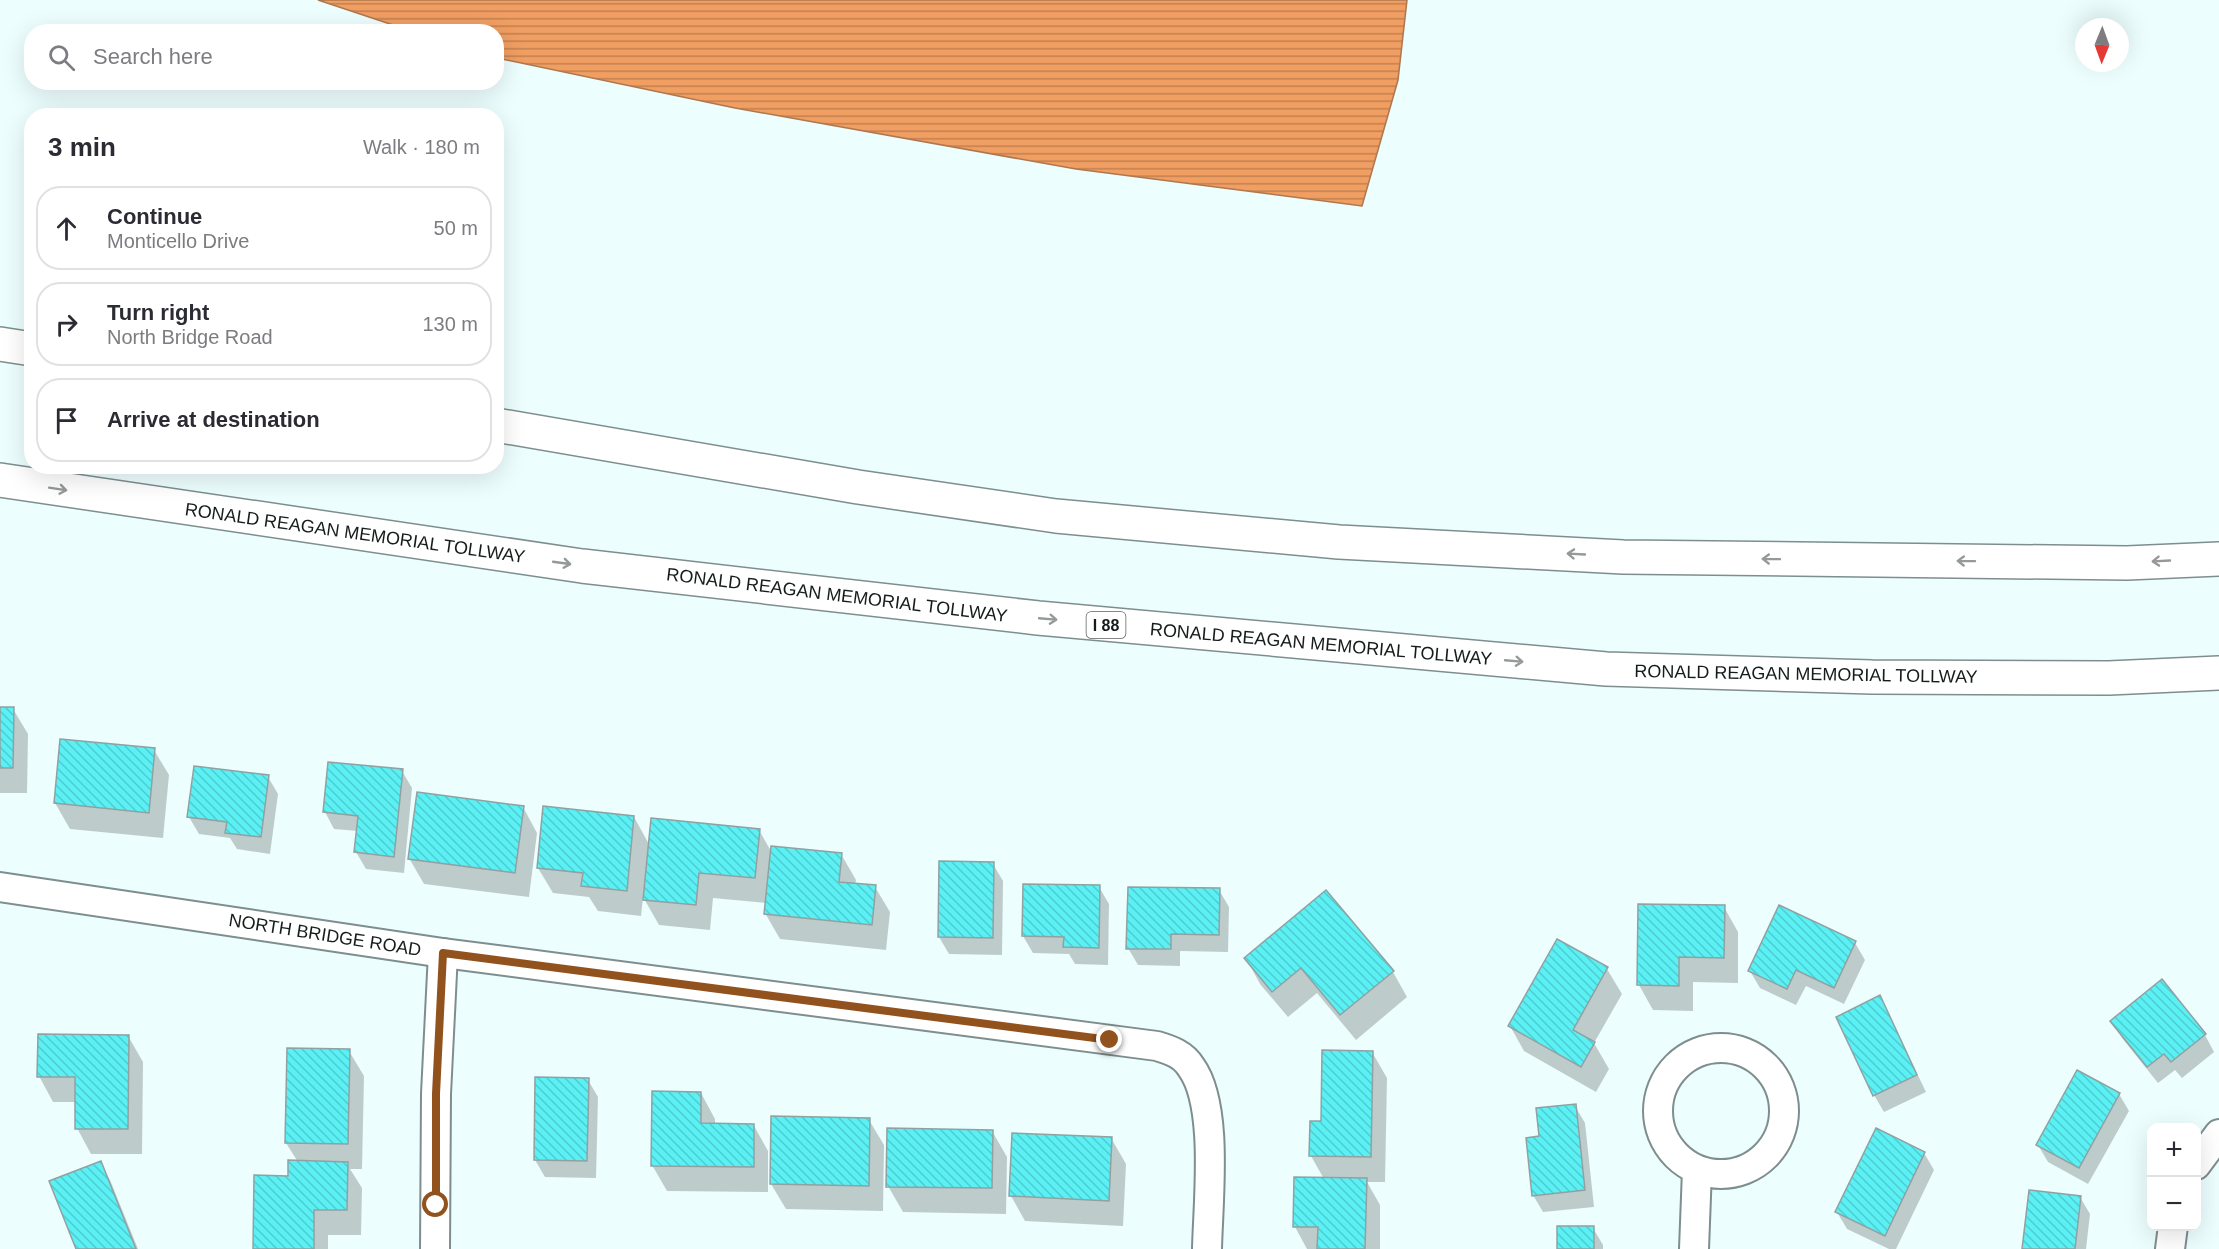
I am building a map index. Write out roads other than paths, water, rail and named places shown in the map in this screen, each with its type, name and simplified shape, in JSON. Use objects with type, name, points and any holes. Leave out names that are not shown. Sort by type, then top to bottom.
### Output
[{"type":"highway","points":[[0,344],[24,348]]},
{"type":"highway","points":[[504,426],[858,487],[1056,516],[1339,542],[1623,557],[2127,563],[2219,559]]},
{"type":"highway","name":"RONALD REAGAN MEMORIAL TOLLWAY","points":[[0,480],[582,566],[1038,618],[1606,669],[1872,677],[2109,678],[2219,672]]},
{"type":"street","name":"NORTH BRIDGE ROAD","points":[[0,887],[443,953],[1156,1046],[1174,1051],[1191,1065],[1205,1097],[1209,1130],[1208,1249]]},
{"type":"street","points":[[435,1249],[436,1094],[443,953]]},
{"type":"street","points":[[1723,1047],[1744,1051],[1761,1062],[1775,1076],[1783,1095],[1785,1114],[1781,1134],[1770,1151],[1755,1165],[1737,1172],[1717,1174],[1697,1170],[1679,1158],[1665,1141],[1658,1120],[1659,1098],[1667,1078],[1682,1061],[1701,1051],[1723,1047]]},
{"type":"street","points":[[2201,1158],[2219,1134]]},
{"type":"street","points":[[1694,1249],[1697,1170]]},
{"type":"street","points":[[2170,1249],[2172,1231]]}]
